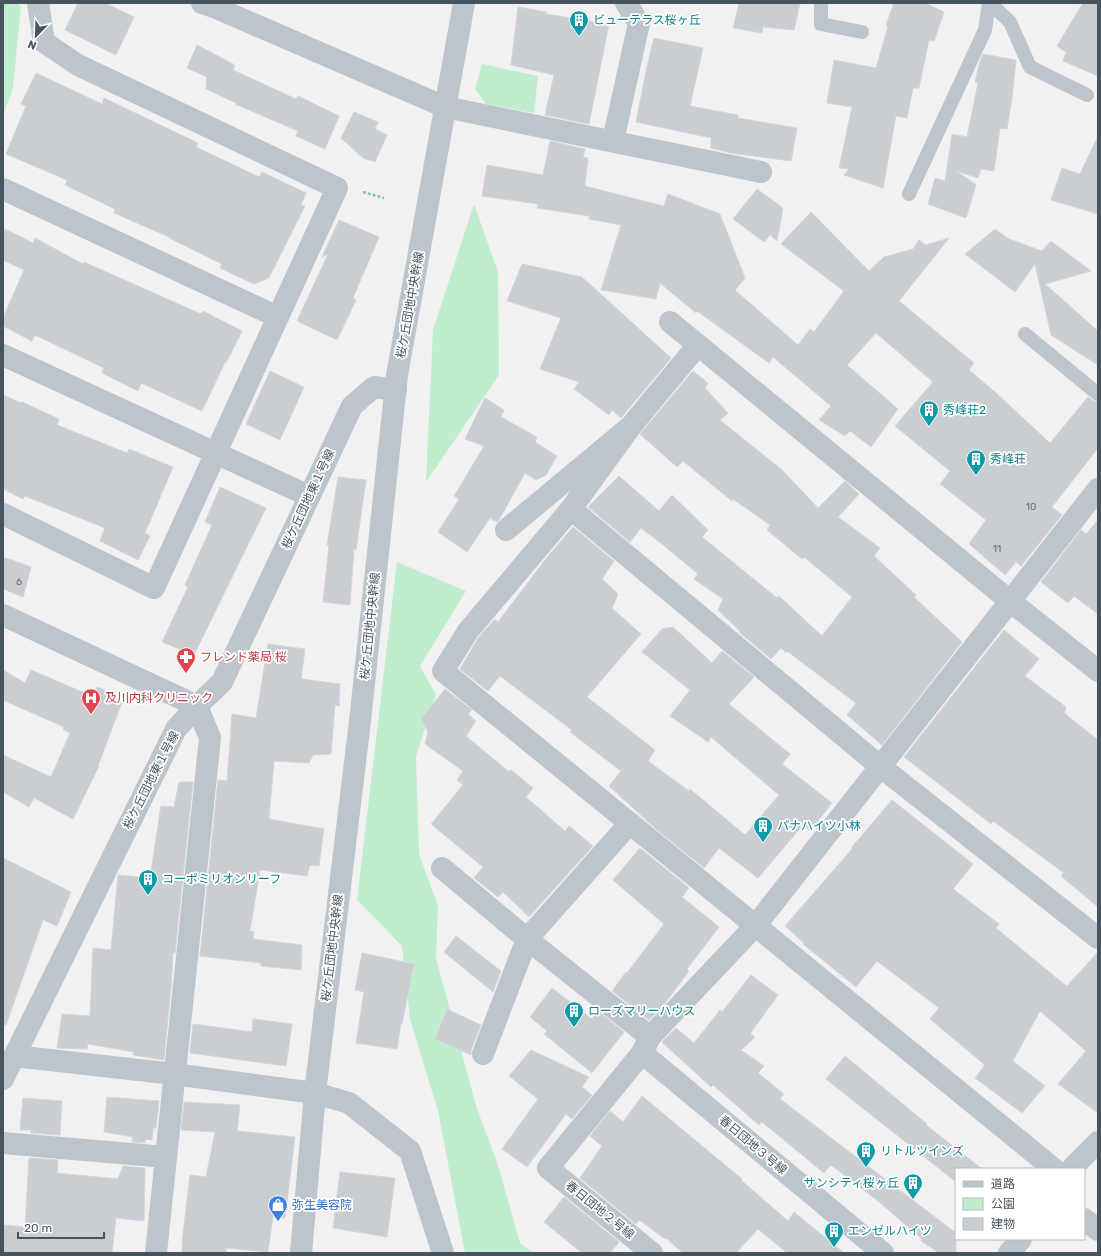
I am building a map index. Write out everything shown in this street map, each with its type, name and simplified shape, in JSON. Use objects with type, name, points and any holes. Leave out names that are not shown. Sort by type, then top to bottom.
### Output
[{"type":"street","points":[[3,514],[154,588],[337,188],[78,65],[44,42],[38,3]]},
{"type":"street","points":[[202,3],[445,107],[761,172]]},
{"type":"street","name":"桜ケ丘団地中央幹線","points":[[301,1253],[315,1093],[359,729],[397,375],[464,3]]},
{"type":"street","points":[[613,141],[639,23],[626,3]]},
{"type":"street","points":[[3,189],[278,317]]},
{"type":"street","points":[[670,322],[1010,601],[1098,671]]},
{"type":"street","points":[[698,345],[631,426],[571,509],[468,631],[442,671],[1053,1168]]},
{"type":"street","points":[[3,355],[309,496]]},
{"type":"street","name":"桜ケ丘団地東１号線","points":[[3,1079],[176,729],[222,682],[352,406],[374,388],[396,390]]},
{"type":"street","points":[[506,530],[631,426]]},
{"type":"street","points":[[646,1045],[756,925],[1098,489]]},
{"type":"street","points":[[571,509],[881,767],[1098,938]]},
{"type":"street","points":[[3,615],[197,706],[210,738],[156,1253]]},
{"type":"street","points":[[483,1054],[527,939],[630,823]]},
{"type":"street","name":"春日団地３号線","points":[[442,868],[527,939],[883,1253]]},
{"type":"street","name":"春日団地２号線","points":[[646,1045],[548,1168],[652,1253]]},
{"type":"street","points":[[14,1056],[174,1074],[315,1093],[349,1103],[410,1151],[443,1253]]},
{"type":"street","points":[[1072,1168],[1098,1142]]},
{"type":"street","points":[[3,1143],[166,1157]]},
{"type":"street","points":[[1085,1220],[1098,1230]]},
{"type":"street","points":[[1009,1253],[1020,1240]]},
{"type":"lane","points":[[821,3],[821,24],[862,32]]},
{"type":"lane","points":[[990,3],[1010,22],[1030,67],[1086,96]]},
{"type":"lane","points":[[909,194],[984,30],[990,3]]},
{"type":"lane","points":[[1024,334],[1098,394]]},
{"type":"path","points":[[362,192],[384,198]]},
{"type":"green space","points":[[3,3],[16,3],[21,7],[13,88],[3,115]]},
{"type":"green space","points":[[482,64],[538,76],[534,113],[486,104],[475,89]]},
{"type":"green space","points":[[474,204],[498,272],[499,375],[426,482],[433,330]]},
{"type":"green space","points":[[397,562],[466,591],[420,666],[436,695],[416,756],[419,854],[438,906],[436,958],[477,1109],[498,1165],[520,1243],[533,1253],[465,1253],[438,1111],[410,1019],[402,946],[357,900]]},
{"type":"building","points":[[78,3],[105,3],[134,17],[116,55],[65,30]]},
{"type":"building","points":[[739,3],[800,3],[794,30],[763,27],[762,33],[733,28]]},
{"type":"building","points":[[894,3],[925,3],[944,12],[934,41],[929,40],[919,88],[913,88],[907,118],[896,116],[883,188],[844,175],[849,169],[839,168],[852,107],[827,103],[834,60],[876,68],[888,26],[886,25]]},
{"type":"building","points":[[1083,3],[1098,3],[1098,76],[1063,61],[1066,52],[1057,46]]},
{"type":"building","points":[[518,7],[546,12],[546,14],[609,24],[589,124],[545,115],[554,75],[511,65]]},
{"type":"building","points":[[654,38],[703,48],[690,106],[738,115],[738,118],[797,128],[791,161],[731,153],[711,148],[711,138],[636,122]]},
{"type":"building","points":[[197,45],[235,65],[233,70],[296,99],[298,96],[339,116],[325,149],[296,136],[298,131],[235,104],[236,103],[206,89],[207,77],[187,68]]},
{"type":"building","points":[[983,54],[1016,60],[1007,129],[1000,128],[994,171],[981,169],[978,178],[957,171],[976,185],[966,218],[928,204],[935,178],[945,181],[952,134],[967,137],[978,83],[975,82]]},
{"type":"building","points":[[36,73],[102,104],[104,98],[198,143],[196,147],[259,177],[262,172],[306,193],[301,205],[305,206],[269,278],[254,284],[220,268],[222,264],[169,237],[114,213],[115,209],[65,185],[67,180],[6,154],[26,106],[21,104]]},
{"type":"building","points":[[354,112],[378,122],[375,129],[387,135],[375,162],[363,158],[341,138]]},
{"type":"building","points":[[1098,136],[1098,214],[1051,200],[1062,168],[1080,174]]},
{"type":"building","points":[[550,141],[585,149],[583,157],[588,158],[585,186],[664,206],[668,194],[720,214],[745,278],[735,290],[798,345],[810,329],[814,332],[844,291],[781,244],[811,212],[869,271],[884,257],[913,249],[919,240],[926,245],[949,238],[899,301],[974,363],[969,370],[1050,443],[1088,397],[1093,401],[1098,402],[1098,448],[1052,507],[1062,515],[1021,566],[1016,562],[1005,575],[969,544],[986,520],[940,484],[950,471],[895,426],[933,382],[876,333],[847,365],[898,409],[871,447],[850,431],[845,436],[819,420],[831,406],[773,357],[769,363],[697,311],[696,313],[660,283],[656,299],[601,290],[621,225],[589,219],[589,216],[537,208],[538,204],[482,196],[487,165],[543,175]]},
{"type":"building","points":[[757,189],[783,208],[777,241],[770,235],[764,242],[733,219]]},
{"type":"building","points":[[339,220],[379,237],[353,298],[356,300],[337,340],[297,321],[328,254],[322,257]]},
{"type":"building","points":[[3,228],[33,243],[35,238],[83,264],[84,262],[201,314],[203,311],[242,331],[226,363],[225,362],[202,411],[141,383],[138,391],[102,373],[104,368],[35,335],[32,341],[3,326],[3,318],[24,270],[3,260]]},
{"type":"building","points":[[995,229],[1009,239],[1042,251],[1051,241],[1091,271],[1045,284],[1098,331],[1098,365],[1051,335],[1035,264],[1015,292],[965,254]]},
{"type":"building","points":[[522,264],[582,277],[671,358],[621,418],[612,410],[609,415],[574,389],[579,382],[540,369],[561,318],[507,301]]},
{"type":"building","points":[[270,371],[304,387],[280,440],[246,424]]},
{"type":"building","points":[[693,371],[708,383],[705,388],[728,413],[720,420],[782,470],[818,508],[845,481],[859,494],[838,517],[880,548],[874,556],[916,595],[914,597],[962,642],[882,745],[847,715],[856,703],[787,651],[786,653],[781,648],[771,659],[739,632],[740,631],[718,610],[723,599],[694,579],[698,574],[662,544],[641,528],[630,542],[588,507],[619,476],[659,511],[672,495],[708,530],[702,537],[777,598],[779,596],[822,636],[852,597],[804,557],[802,559],[767,530],[770,525],[733,499],[732,501],[683,461],[677,467],[640,434]]},
{"type":"building","points":[[3,395],[59,419],[57,425],[127,453],[129,449],[173,467],[145,533],[150,536],[138,560],[100,541],[105,528],[25,496],[23,499],[3,489]]},
{"type":"building","points":[[485,398],[504,410],[501,417],[537,437],[535,442],[557,456],[546,475],[536,480],[525,473],[499,520],[497,522],[490,518],[467,552],[438,532],[459,499],[454,496],[484,446],[465,439]]},
{"type":"building","points":[[338,477],[366,480],[356,550],[354,549],[350,605],[323,602],[329,545],[327,545]]},
{"type":"building","points":[[220,487],[266,508],[194,655],[162,642],[188,587],[185,585],[212,525],[205,522]]},
{"type":"building","points":[[1098,520],[1098,614],[1074,596],[1068,603],[1041,582],[1081,530],[1086,534]]},
{"type":"building","points":[[573,527],[614,561],[602,579],[618,594],[612,608],[641,634],[587,697],[655,750],[648,761],[689,791],[690,789],[745,835],[779,795],[711,737],[708,742],[670,716],[690,690],[642,652],[662,629],[673,627],[712,663],[722,651],[754,677],[729,704],[790,754],[782,764],[832,803],[810,831],[803,825],[758,878],[719,848],[704,868],[656,829],[609,786],[621,771],[570,732],[572,730],[500,676],[488,691],[460,669],[478,638],[495,619],[498,622],[548,556]]},
{"type":"building","points":[[3,557],[31,567],[23,597],[3,589]]},
{"type":"building","points":[[1004,630],[1039,659],[1025,676],[1066,707],[1064,713],[1098,740],[1098,907],[1061,876],[1064,873],[993,821],[991,824],[904,757]]},
{"type":"building","points":[[268,644],[305,649],[301,679],[340,684],[339,706],[335,705],[331,754],[313,755],[309,763],[274,761],[269,819],[324,829],[319,866],[310,865],[307,876],[260,870],[250,931],[254,932],[253,939],[302,945],[301,970],[261,966],[261,963],[200,956],[218,780],[227,781],[232,714],[256,718]]},
{"type":"building","points":[[3,670],[25,683],[31,670],[94,697],[97,687],[124,697],[99,766],[73,819],[34,798],[29,807],[3,792],[3,755],[51,777],[70,733],[63,730],[64,727],[3,700]]},
{"type":"building","points":[[445,689],[472,710],[468,714],[476,721],[466,736],[509,772],[511,770],[533,788],[526,797],[565,831],[569,826],[593,846],[529,917],[503,892],[498,897],[474,878],[483,867],[431,824],[463,785],[457,780],[463,771],[425,744],[428,732],[421,719]]},
{"type":"building","points":[[179,782],[193,782],[175,953],[173,953],[164,1060],[133,1055],[134,1052],[88,1044],[87,1049],[57,1048],[62,1014],[90,1016],[93,948],[111,950],[118,875],[150,878],[161,806],[174,807]]},
{"type":"building","points":[[892,800],[973,864],[953,889],[999,924],[996,928],[1067,986],[1098,952],[1098,1113],[1058,1084],[1086,1051],[1040,1011],[1013,1061],[1045,1086],[1022,1113],[975,1078],[985,1065],[930,1019],[939,1008],[877,961],[856,987],[803,944],[804,943],[785,926],[852,849],[851,848]]},
{"type":"building","points":[[640,848],[689,888],[682,897],[719,927],[687,969],[689,971],[666,1002],[649,1020],[612,991],[664,924],[613,880]]},
{"type":"building","points":[[3,858],[71,892],[57,926],[43,920],[6,1025],[3,1024]]},
{"type":"building","points":[[456,936],[501,971],[493,992],[444,952]]},
{"type":"building","points":[[362,953],[414,964],[397,1049],[356,1043],[364,992],[355,990]]},
{"type":"building","points":[[751,975],[778,995],[750,1034],[755,1037],[741,1050],[764,1066],[758,1073],[784,1094],[780,1099],[955,1232],[956,1253],[939,1253],[921,1241],[922,1239],[878,1201],[831,1165],[824,1173],[762,1122],[759,1125],[713,1085],[711,1087],[662,1042],[676,1028],[694,1043],[720,1010],[722,1012]]},
{"type":"building","name":"ローズマリーハウス","points":[[552,988],[592,1019],[598,1011],[624,1032],[592,1073],[544,1034],[547,1031],[530,1017]]},
{"type":"building","points":[[447,1009],[481,1025],[471,1050],[471,1055],[435,1039]]},
{"type":"building","points":[[253,1019],[292,1024],[286,1066],[190,1053],[193,1024],[252,1032]]},
{"type":"building","points":[[531,1050],[589,1077],[582,1087],[592,1095],[572,1119],[566,1114],[527,1167],[502,1149],[538,1099],[509,1076]]},
{"type":"building","points":[[845,1056],[927,1124],[926,1125],[981,1168],[955,1168],[955,1181],[826,1079]]},
{"type":"building","points":[[642,1096],[742,1179],[741,1180],[788,1221],[794,1212],[844,1253],[787,1253],[758,1229],[736,1253],[683,1253],[666,1238],[665,1239],[639,1220],[636,1224],[580,1178],[602,1146],[590,1136],[610,1111],[623,1122]]},
{"type":"building","points":[[107,1097],[159,1101],[156,1128],[153,1128],[152,1140],[145,1139],[145,1143],[132,1142],[133,1137],[104,1132]]},
{"type":"building","points":[[23,1098],[62,1101],[60,1135],[31,1133],[31,1130],[20,1130]]},
{"type":"building","points":[[184,1102],[240,1105],[237,1131],[295,1137],[285,1218],[273,1217],[268,1252],[226,1248],[226,1253],[182,1253],[190,1175],[206,1177],[215,1132],[181,1130]]},
{"type":"building","points":[[29,1158],[58,1160],[57,1173],[118,1179],[123,1166],[145,1168],[144,1221],[116,1218],[112,1253],[3,1253],[3,1225],[25,1227]]},
{"type":"building","points":[[340,1172],[395,1178],[387,1237],[333,1228]]},
{"type":"building","points":[[564,1197],[619,1242],[610,1253],[582,1253],[544,1222]]},
{"type":"place","name":"ビューテラス桜ヶ丘","points":[[579,37]]},
{"type":"place","name":"秀峰荘2","points":[[929,427]]},
{"type":"place","name":"秀峰荘","points":[[976,476]]},
{"type":"place","name":"フレンド薬局 桜","points":[[186,674]]},
{"type":"place","name":"及川内科クリニック","points":[[91,715]]},
{"type":"place","name":"パナハイツ小林","points":[[763,843]]},
{"type":"place","name":"コーポミリオンリーフ","points":[[148,896]]},
{"type":"place","name":"ローズマリーハウス","points":[[574,1028]]},
{"type":"place","name":"リトルツインズ","points":[[866,1168]]},
{"type":"place","name":"サンシティ桜ヶ丘","points":[[913,1200]]},
{"type":"place","name":"弥生美容院","points":[[278,1222]]},
{"type":"place","name":"エンゼルハイツ","points":[[834,1248]]}]
